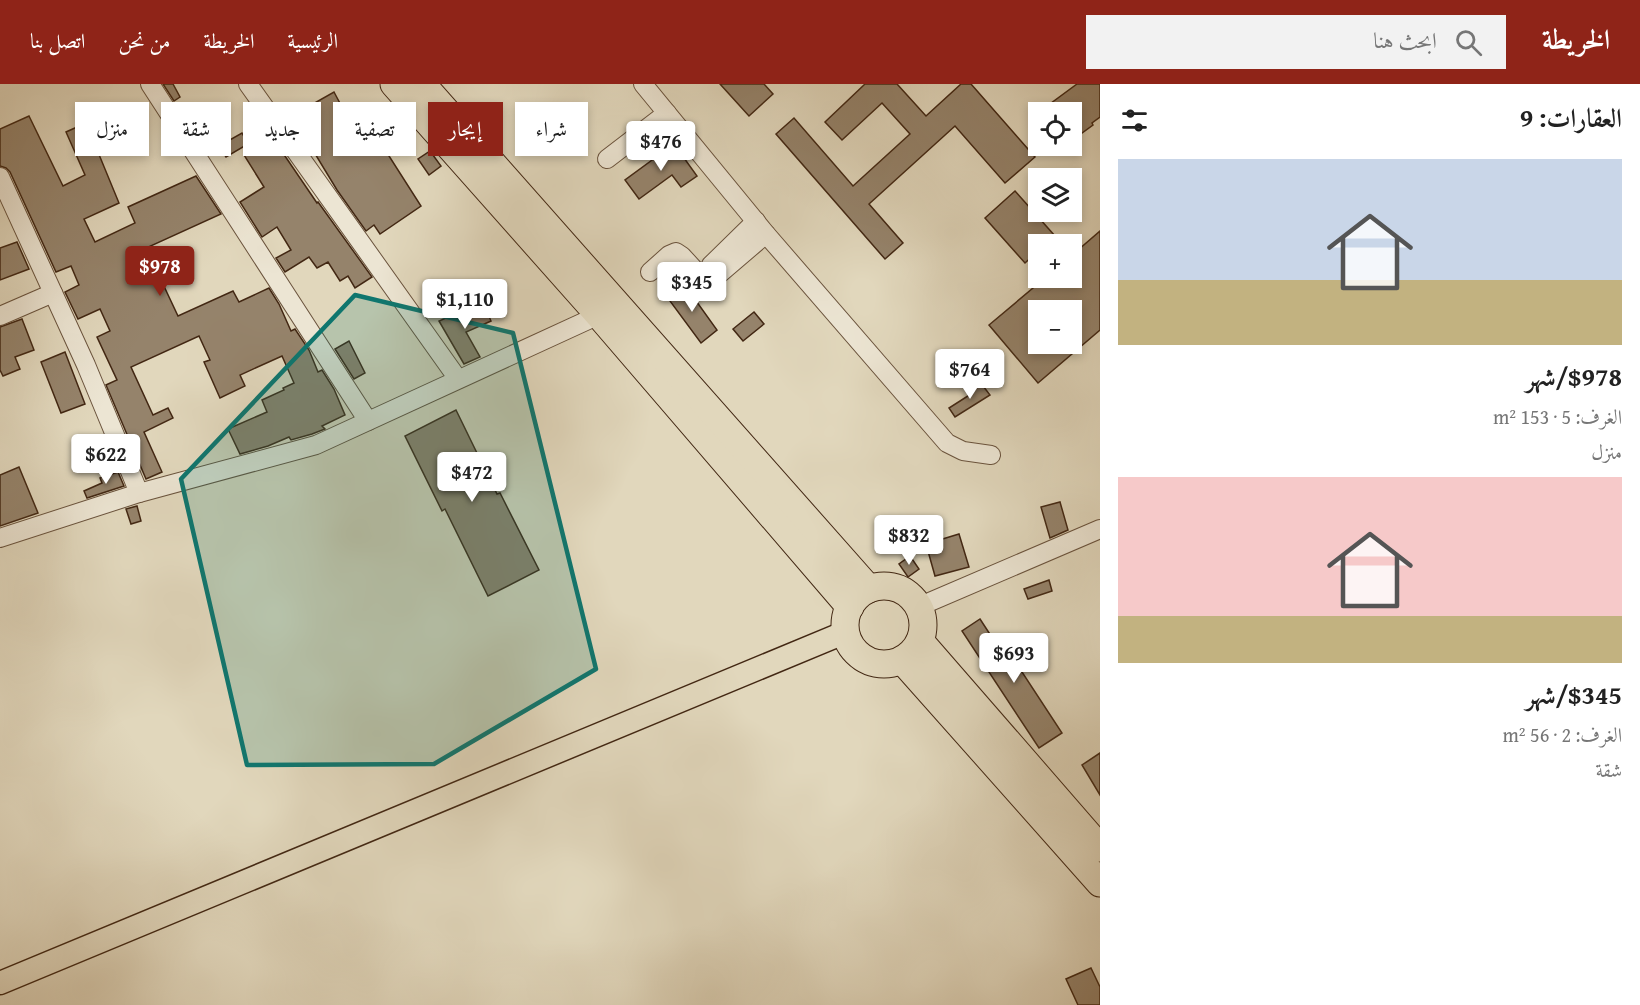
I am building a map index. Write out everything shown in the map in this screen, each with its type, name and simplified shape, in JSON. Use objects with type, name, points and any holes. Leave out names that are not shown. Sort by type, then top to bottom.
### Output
[{"type":"highway","points":[[394,84],[855,609]]},
{"type":"highway","points":[[422,84],[855,609],[853,648],[867,660],[884,664],[910,650],[923,624],[918,607],[908,594],[885,586],[855,609]]},
{"type":"highway","points":[[910,650],[1100,848]]},
{"type":"highway","points":[[910,650],[1100,883]]},
{"type":"main road","points":[[0,984],[855,609]]},
{"type":"street","points":[[150,84],[368,421]]},
{"type":"street","points":[[248,84],[458,379]]},
{"type":"street","points":[[644,84],[761,228],[947,443],[963,451],[991,455]]},
{"type":"street","points":[[607,159],[667,112]]},
{"type":"street","points":[[0,177],[86,364],[139,493]]},
{"type":"street","points":[[650,272],[669,255],[676,252],[682,255],[704,280],[717,276],[761,228]]},
{"type":"street","points":[[0,316],[54,293]]},
{"type":"street","points":[[0,538],[139,493],[316,445],[598,315]]},
{"type":"street","points":[[918,607],[1100,529]]},
{"type":"highlighted area","points":[[355,295],[513,333],[596,669],[434,764],[247,765],[181,479]]},
{"type":"building","points":[[163,84],[173,84],[180,97],[174,101]]},
{"type":"building","points":[[720,84],[764,84],[773,94],[749,116]]},
{"type":"building","points":[[865,84],[897,84],[926,116],[961,84],[971,84],[1028,149],[1028,156],[1035,157],[1005,183],[955,126],[869,204],[903,243],[885,259],[776,134],[794,118],[853,186],[910,134],[882,103],[842,140],[825,122]]},
{"type":"building","points":[[1077,84],[1100,84],[1100,117],[1082,133],[1082,102],[1053,102]]},
{"type":"building","points":[[334,92],[339,102],[333,102],[333,156],[389,156],[421,206],[380,234],[374,225],[366,231],[316,156],[321,156],[321,102],[316,102]]},
{"type":"building","points":[[29,116],[63,186],[85,175],[77,156],[100,156],[119,203],[84,219],[95,242],[135,223],[128,207],[196,176],[221,214],[146,248],[178,316],[233,291],[239,302],[269,288],[291,331],[295,329],[309,350],[318,372],[322,370],[334,389],[345,415],[322,426],[325,429],[312,434],[291,440],[289,437],[240,454],[228,429],[267,412],[262,400],[294,383],[282,356],[240,375],[245,386],[220,398],[204,362],[210,360],[199,336],[131,367],[153,415],[168,408],[173,418],[144,432],[162,472],[146,479],[106,385],[117,380],[97,337],[110,331],[100,309],[78,319],[65,292],[79,285],[71,266],[56,272],[10,172],[0,166],[0,129]]},
{"type":"building","points":[[75,128],[75,152],[66,132]]},
{"type":"building","points":[[242,133],[243,135],[243,147],[231,154],[231,139]]},
{"type":"building","points":[[674,144],[697,176],[681,187],[672,175],[639,199],[625,180]]},
{"type":"building","points":[[428,152],[428,156],[434,156],[441,166],[429,175],[418,159]]},
{"type":"building","points":[[245,156],[285,156],[372,277],[355,288],[348,276],[340,281],[328,262],[317,268],[309,257],[285,272],[276,258],[291,250],[277,227],[262,237],[240,202],[264,187]]},
{"type":"building","points":[[1015,191],[1028,206],[1028,222],[1043,222],[1053,234],[1028,234],[1028,260],[1025,263],[985,218]]},
{"type":"building","points":[[1100,231],[1100,330],[1082,345],[1082,300],[1028,300],[1028,354],[1072,354],[1038,383],[989,325],[1033,288],[1082,288],[1082,247]]},
{"type":"building","points":[[17,242],[29,269],[0,280],[0,248]]},
{"type":"building","points":[[684,284],[717,330],[701,343],[667,297]]},
{"type":"building","points":[[483,302],[491,321],[466,332],[480,357],[464,364],[439,321]]},
{"type":"building","points":[[754,312],[764,324],[743,341],[733,329]]},
{"type":"building","points":[[22,319],[34,350],[15,357],[20,369],[3,376],[0,370],[0,327]]},
{"type":"building","points":[[349,341],[365,373],[354,379],[335,349]]},
{"type":"building","points":[[65,352],[85,404],[61,413],[41,362]]},
{"type":"building","points":[[980,382],[990,395],[955,417],[949,408],[971,394],[969,392]]},
{"type":"building","points":[[456,410],[497,494],[500,493],[539,570],[488,596],[445,509],[442,511],[405,436]]},
{"type":"building","points":[[19,467],[38,513],[0,526],[0,475]]},
{"type":"building","points":[[118,472],[124,486],[87,498],[84,491],[102,483],[100,478]]},
{"type":"building","points":[[1060,502],[1068,530],[1050,538],[1041,507]]},
{"type":"building","points":[[137,506],[141,521],[131,524],[126,509]]},
{"type":"building","points":[[959,534],[969,567],[935,576],[926,544]]},
{"type":"building","points":[[910,556],[919,569],[908,577],[899,564]]},
{"type":"building","points":[[1049,580],[1052,591],[1028,599],[1024,589]]},
{"type":"building","points":[[980,619],[1008,662],[1031,646],[1039,657],[1020,669],[1062,733],[1039,748],[962,631]]},
{"type":"building","points":[[1100,753],[1100,795],[1082,765]]},
{"type":"building","points":[[1091,968],[1100,987],[1100,1005],[1078,1005],[1066,979]]}]
